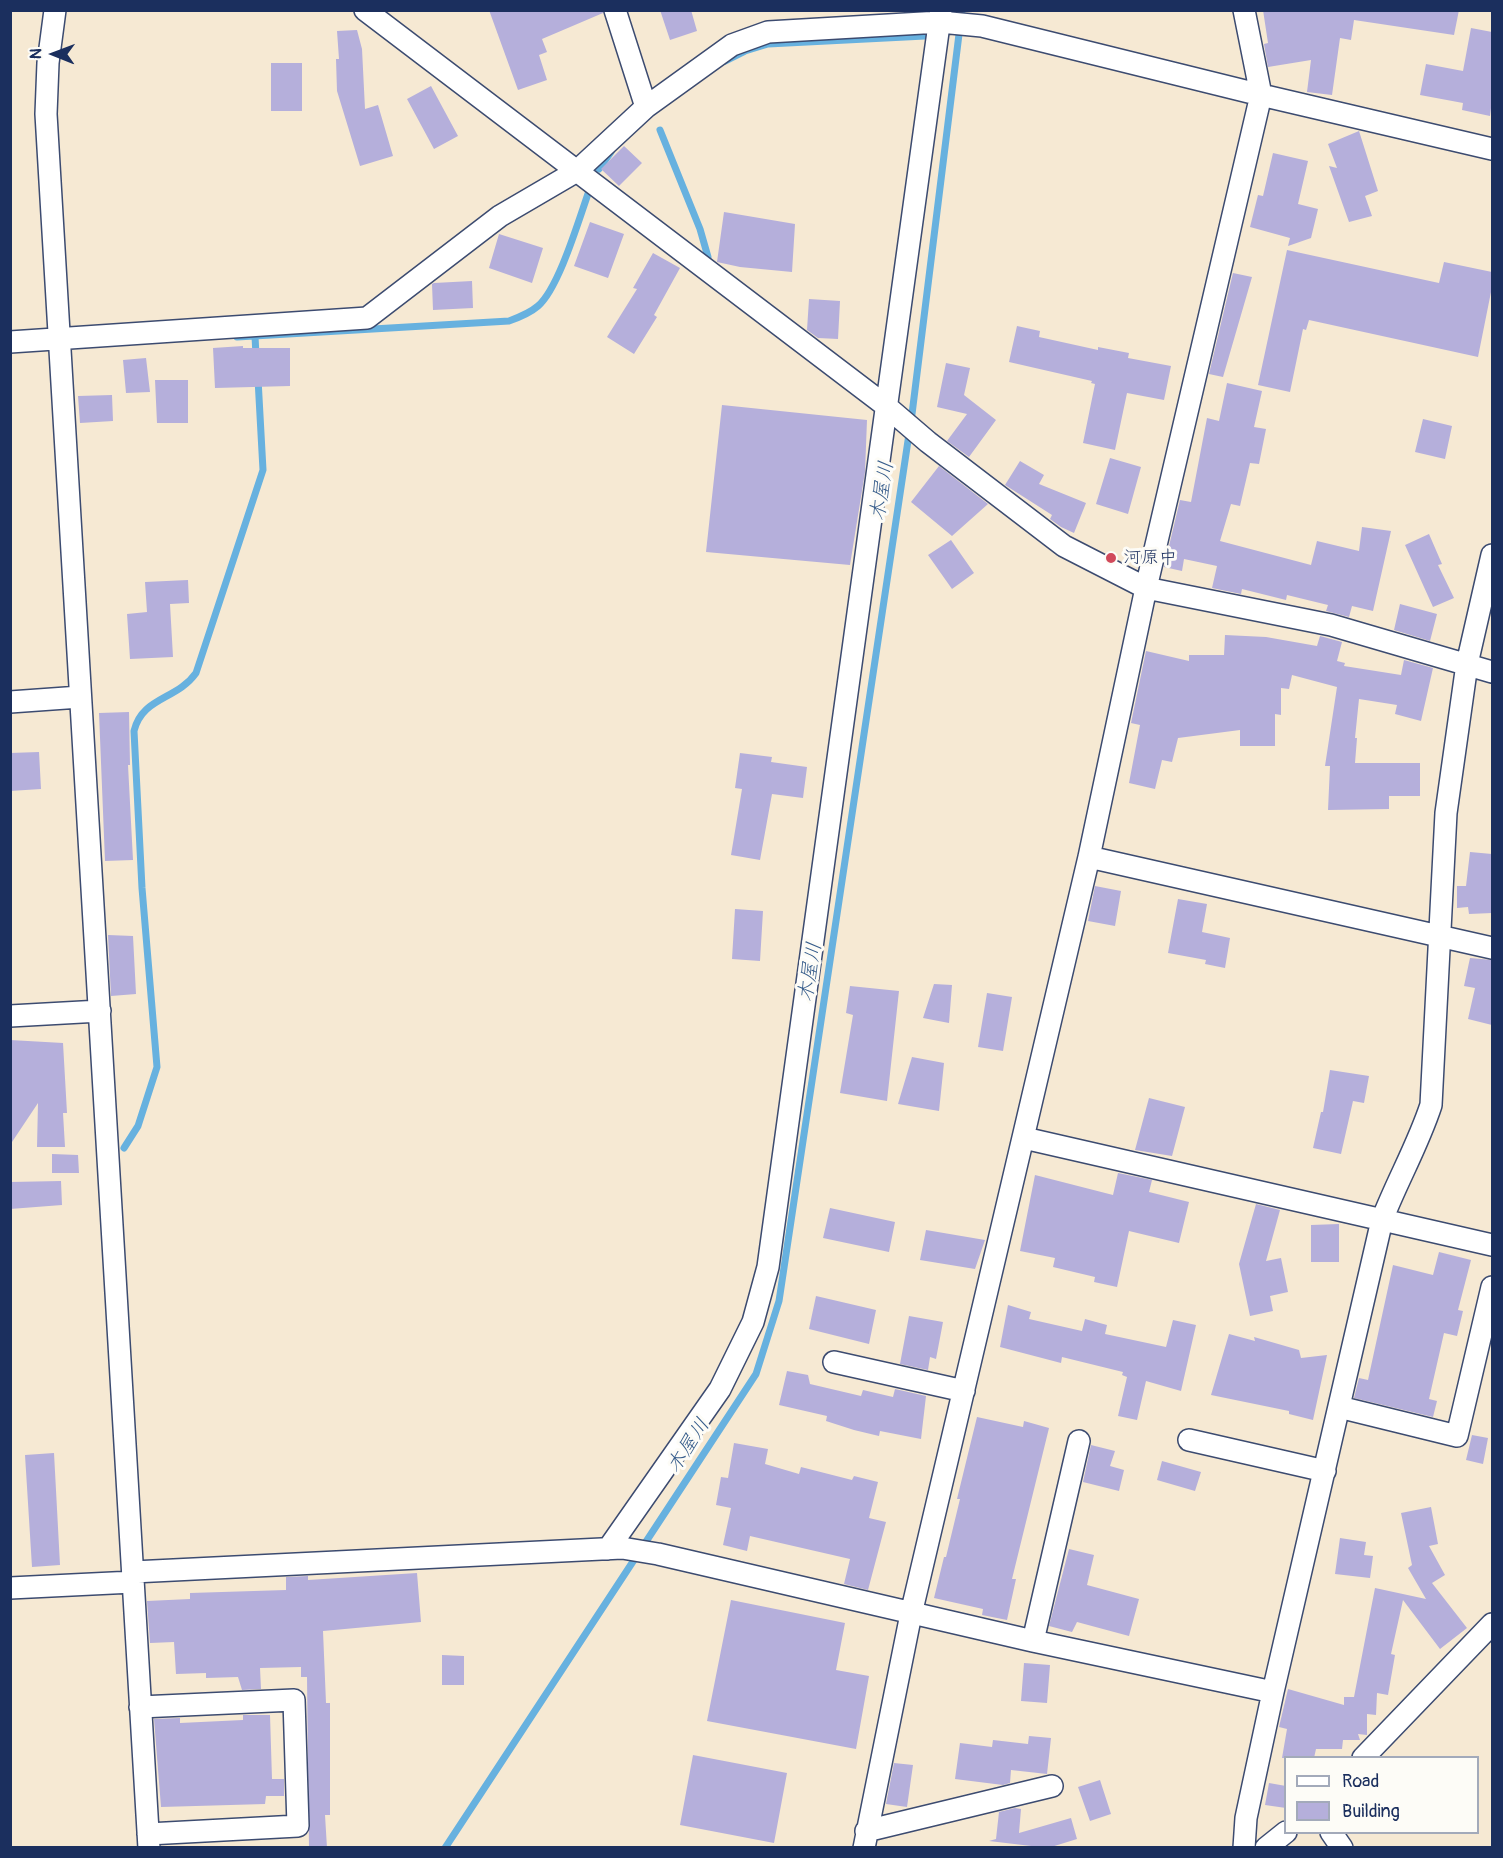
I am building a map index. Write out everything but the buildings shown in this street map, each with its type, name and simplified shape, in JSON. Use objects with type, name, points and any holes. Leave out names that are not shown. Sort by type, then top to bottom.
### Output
[{"type":"street","points":[[55,10],[48,63],[46,114],[58,339],[148,1841],[298,1826],[294,1700],[140,1707]]},
{"type":"street","points":[[365,10],[886,406],[928,442],[1064,546],[1146,588],[1330,625],[1492,672]]},
{"type":"street","points":[[615,10],[646,107]]},
{"type":"street","points":[[1052,1786],[865,1839],[911,1614],[1089,857],[1146,588],[1261,95],[1244,10]]},
{"type":"street","points":[[10,342],[367,318],[500,216],[577,171],[646,107],[732,45],[768,32],[940,16],[1492,149]]},
{"type":"street","points":[[615,1549],[720,1389],[753,1322],[768,1267],[940,16]]},
{"type":"street","points":[[1244,1848],[1246,1818],[1273,1692],[1382,1220],[1398,1178],[1420,1136],[1431,1105],[1446,813],[1467,664],[1492,555]]},
{"type":"street","points":[[10,702],[80,697]]},
{"type":"street","points":[[1089,857],[1492,948]]},
{"type":"street","points":[[10,1016],[100,1011]]},
{"type":"street","points":[[1023,1138],[1492,1245]]},
{"type":"street","points":[[1339,1407],[1457,1436],[1492,1287]]},
{"type":"street","points":[[834,1362],[964,1391]]},
{"type":"street","points":[[1189,1440],[1325,1471]]},
{"type":"street","points":[[1033,1641],[1079,1441]]},
{"type":"street","points":[[10,1588],[133,1577],[615,1549],[658,1554],[911,1614],[1273,1692]]},
{"type":"street","points":[[1365,1756],[1492,1624]]},
{"type":"street","points":[[1266,1848],[1284,1834]]},
{"type":"street","points":[[1332,1834],[1342,1848]]},
{"type":"waterway","name":"木屋川","points":[[445,1848],[756,1374],[779,1301],[912,414],[962,10]]},
{"type":"waterway","points":[[725,61],[745,51],[768,44],[925,36]]},
{"type":"waterway","points":[[660,130],[700,229],[708,257]]},
{"type":"waterway","points":[[599,169],[611,152]]},
{"type":"waterway","points":[[237,337],[509,321],[517,318],[538,306],[546,297],[568,252],[589,191]]},
{"type":"waterway","points":[[255,336],[256,356]]},
{"type":"waterway","points":[[124,1148],[138,1126],[157,1067],[142,888],[134,731],[144,711],[179,689],[196,673],[263,470],[258,379]]},
{"type":"place","name":"河原中","points":[[1111,558]]}]
